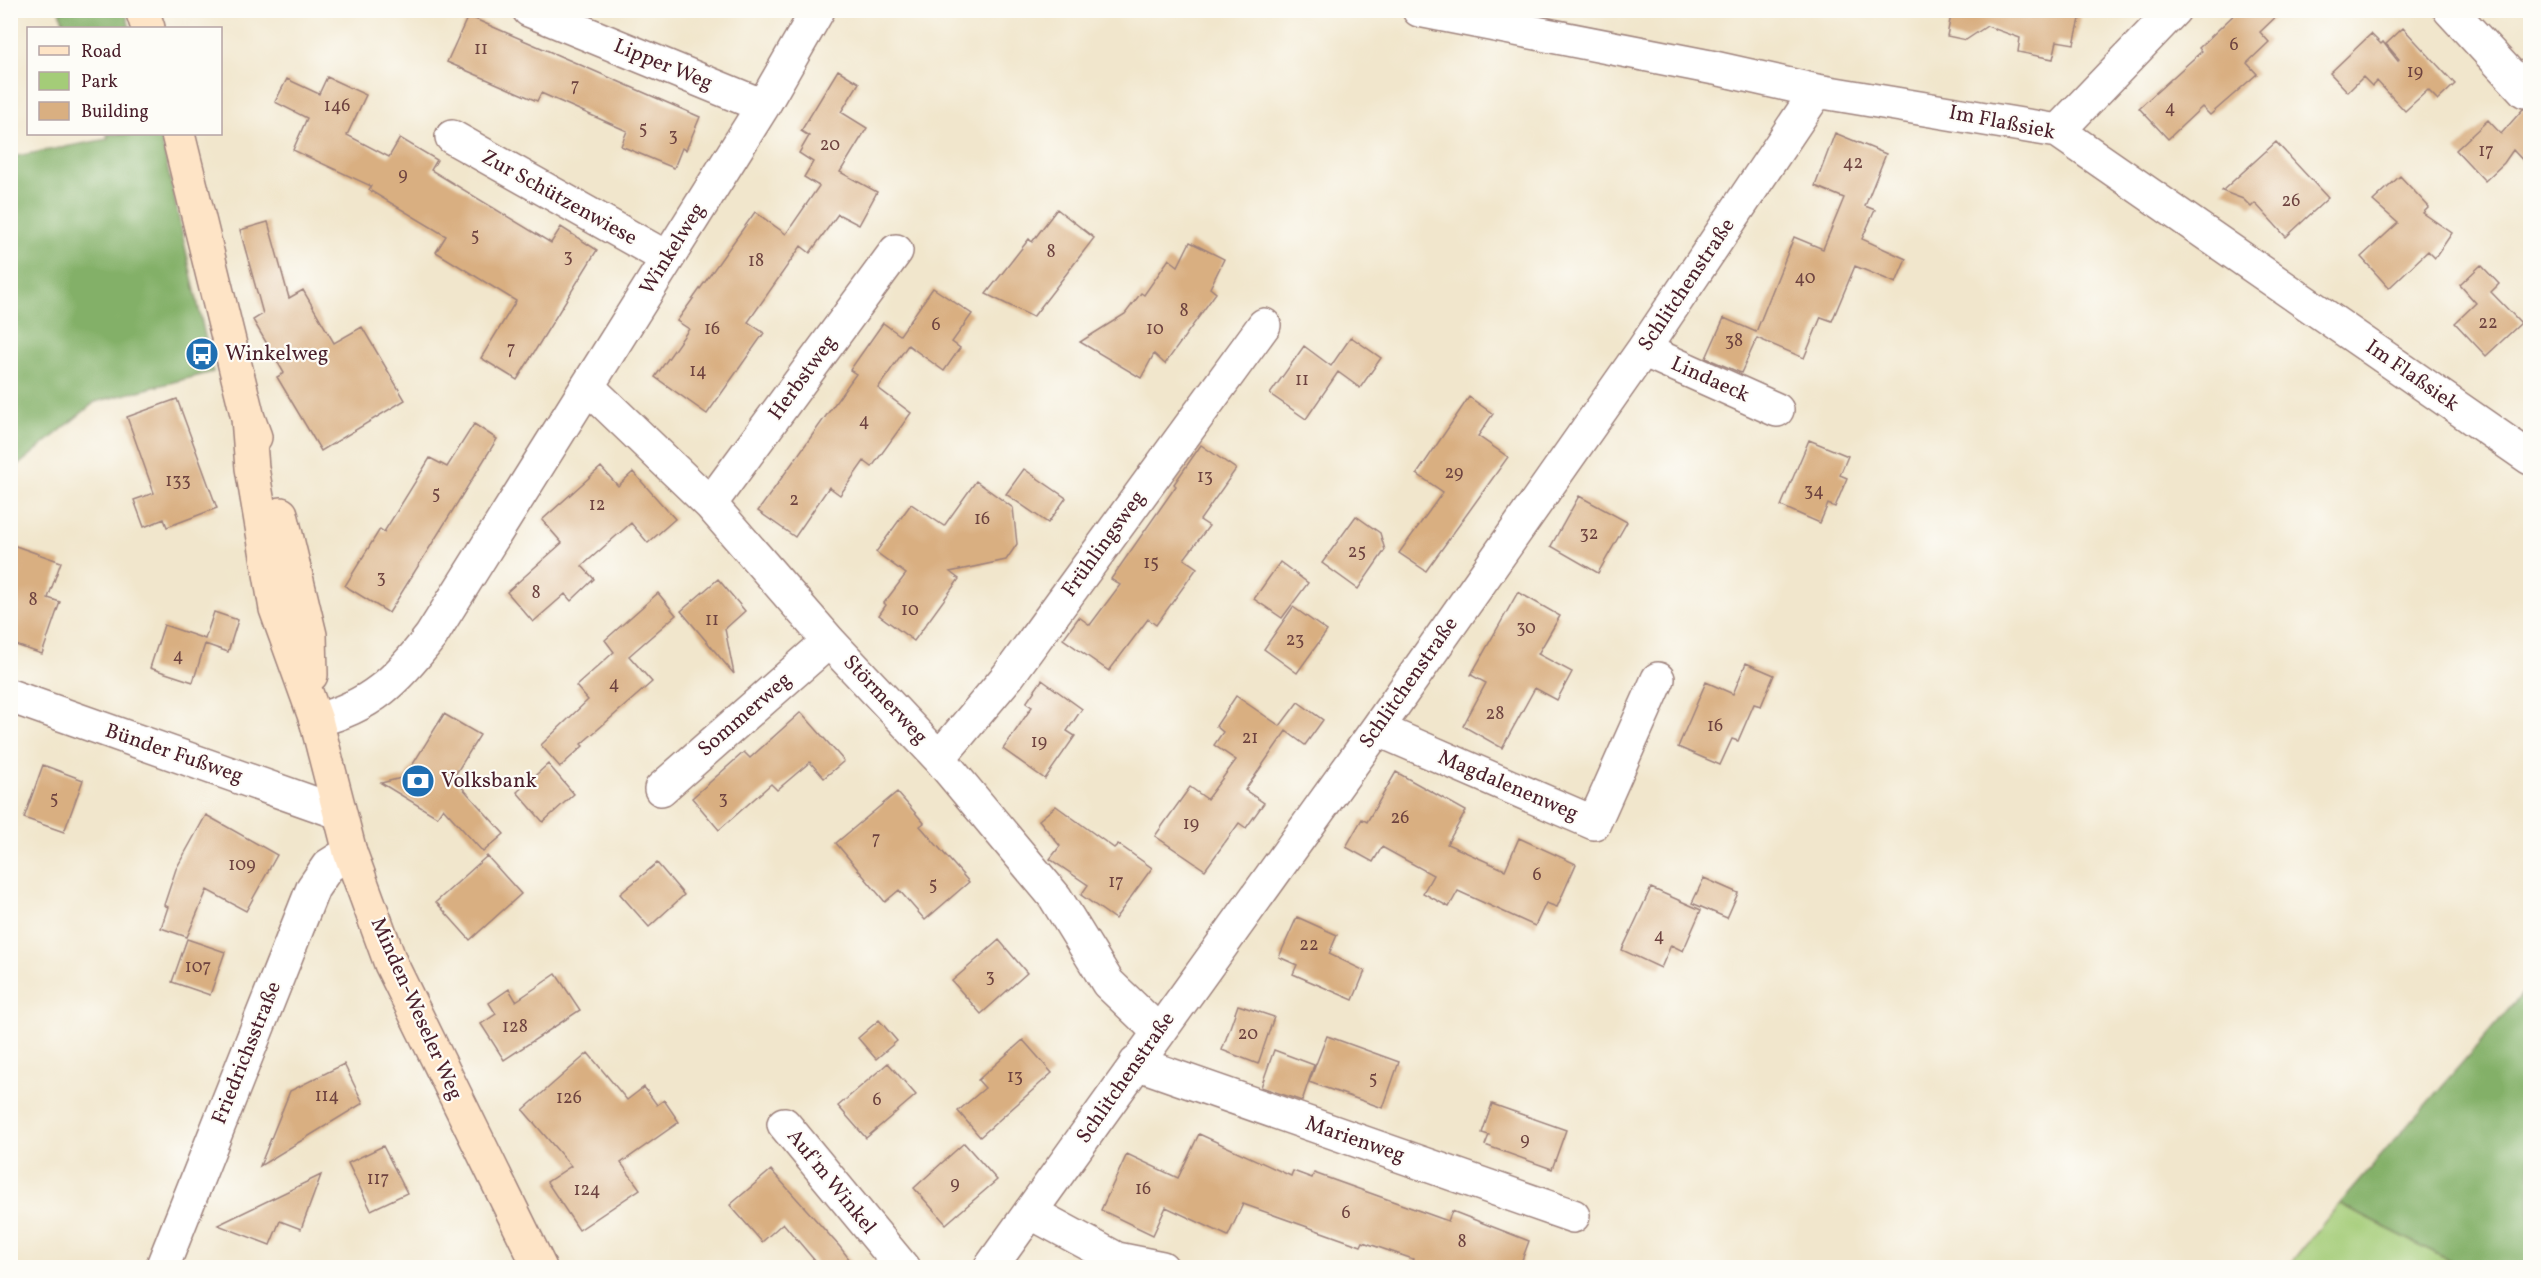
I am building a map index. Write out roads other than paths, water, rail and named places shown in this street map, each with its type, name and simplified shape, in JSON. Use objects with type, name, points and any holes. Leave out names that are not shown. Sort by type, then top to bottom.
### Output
[{"type":"street","points":[[142,10],[148,27]]},
{"type":"street","name":"Lipper Weg","points":[[529,10],[763,106]]},
{"type":"street","name":"Winkelweg","points":[[314,712],[363,704],[379,694],[407,667],[431,636],[763,106],[818,10]]},
{"type":"street","name":"Im Flaßsiek","points":[[1419,10],[1715,68],[1817,91],[2058,131],[2530,458]]},
{"type":"street","points":[[2058,131],[2174,10]]},
{"type":"street","points":[[2450,10],[2525,91],[2530,86]]},
{"type":"street","name":"Schlitchenstraße","points":[[990,1268],[1377,729],[1643,350],[1817,91]]},
{"type":"street","name":"Minden-Weseler Weg","points":[[178,135],[248,418],[252,468],[276,609],[314,712],[350,852],[391,964],[540,1268]]},
{"type":"street","name":"Zur Schützenwiese","points":[[452,137],[667,258]]},
{"type":"street","name":"Herbstweg","points":[[710,504],[896,251]]},
{"type":"street","name":"Frühlingsweg","points":[[939,758],[1008,676],[1264,325]]},
{"type":"street","name":"Lindaeck","points":[[1643,350],[1777,410]]},
{"type":"street","name":"Störmerweg","points":[[588,387],[710,504],[829,641],[939,758],[1055,897],[1108,983],[1158,1031]]},
{"type":"street","name":"Sommerweg","points":[[661,789],[829,641]]},
{"type":"street","name":"Magdalenenweg","points":[[1377,729],[1594,823],[1658,679]]},
{"type":"street","name":"Bünder Fußweg","points":[[10,696],[339,812]]},
{"type":"street","name":"Friedrichsstraße","points":[[162,1268],[313,888],[328,866],[350,852]]},
{"type":"street","name":"Marienweg","points":[[1136,1063],[1573,1216]]},
{"type":"street","name":"Auf'm Winkel","points":[[784,1124],[903,1268]]},
{"type":"street","points":[[1030,1212],[1117,1259],[1162,1268]]},
{"type":"place","name":"Winkelweg","points":[[202,354]]},
{"type":"place","name":"Volksbank","points":[[418,781]]}]
